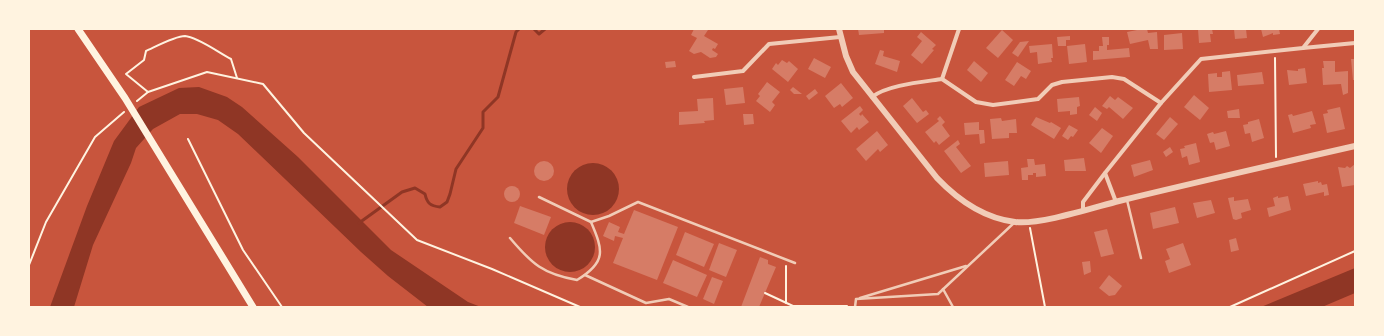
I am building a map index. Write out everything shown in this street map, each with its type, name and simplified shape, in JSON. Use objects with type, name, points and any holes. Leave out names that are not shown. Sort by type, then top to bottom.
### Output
[{"type":"main road","points":[[78,29],[125,98],[253,307]]},
{"type":"street","points":[[839,29],[846,56],[853,72],[950,192],[982,213],[1015,222],[1029,221],[1083,210],[1355,146]]},
{"type":"street","points":[[942,79],[959,29]]},
{"type":"street","points":[[1303,48],[1318,29]]},
{"type":"street","points":[[694,76],[743,71],[769,44],[840,36]]},
{"type":"street","points":[[1083,210],[1083,202],[1160,103],[1201,59],[1355,42]]},
{"type":"street","points":[[872,97],[878,92],[942,79],[976,102],[993,105],[1038,99],[1052,85],[1062,82],[1112,77],[1124,79],[1160,103]]},
{"type":"street","points":[[1106,173],[1116,202]]},
{"type":"lane","points":[[510,238],[530,261],[558,277],[577,280],[592,271],[599,258],[601,245],[591,222],[539,196]]},
{"type":"lane","points":[[1127,199],[1141,258]]},
{"type":"lane","points":[[591,222],[609,216],[638,202],[795,263]]},
{"type":"lane","points":[[856,299],[938,294],[1015,222]]},
{"type":"lane","points":[[856,299],[968,265]]},
{"type":"lane","points":[[585,275],[646,302],[669,299],[688,307]]},
{"type":"lane","points":[[943,289],[953,307]]},
{"type":"lane","points":[[855,307],[856,299]]},
{"type":"path","points":[[148,92],[126,74],[144,60],[146,51],[184,36],[196,40],[231,59],[237,78]]},
{"type":"path","points":[[1275,51],[1276,164]]},
{"type":"path","points":[[136,102],[148,92],[207,72],[263,84],[304,133],[417,240],[492,268],[580,307]]},
{"type":"path","points":[[29,265],[46,222],[95,137],[124,112]]},
{"type":"path","points":[[188,139],[243,250],[282,307]]},
{"type":"path","points":[[1029,221],[1045,307]]},
{"type":"path","points":[[1230,307],[1355,252]]},
{"type":"path","points":[[786,263],[786,303]]},
{"type":"path","points":[[765,293],[793,306],[847,306]]},
{"type":"shaded area","points":[[199,87],[227,97],[242,107],[298,157],[391,250],[468,302],[481,307],[428,307],[388,276],[361,252],[238,134],[218,120],[197,114],[180,114],[153,129],[136,148],[131,163],[93,245],[74,307],[50,307],[87,206],[114,141],[139,107],[179,88]]},
{"type":"shaded area","points":[[593,163],[603,165],[611,171],[617,179],[619,189],[617,199],[611,207],[603,213],[593,215],[583,213],[575,207],[569,199],[567,189],[569,179],[575,171],[583,165]]},
{"type":"shaded area","points":[[565,222],[575,222],[588,229],[595,242],[595,252],[588,265],[575,272],[565,272],[556,268],[549,261],[545,252],[545,242],[549,233],[556,226]]},
{"type":"shaded area","points":[[1355,268],[1355,293],[1322,307],[1261,307]]},
{"type":"building","points":[[694,29],[708,30],[704,36],[718,44],[715,49],[713,48],[712,50],[718,54],[716,57],[710,58],[701,52],[694,54],[689,51],[697,38],[691,35]]},
{"type":"building","points":[[858,29],[884,29],[884,33],[859,35]]},
{"type":"building","points":[[1147,29],[1148,33],[1157,32],[1158,49],[1150,49],[1148,40],[1130,44],[1127,32]]},
{"type":"building","points":[[1198,29],[1212,29],[1213,34],[1210,34],[1211,42],[1199,43]]},
{"type":"building","points":[[1234,29],[1246,29],[1247,38],[1235,39]]},
{"type":"building","points":[[1261,29],[1279,29],[1280,34],[1273,35],[1273,33],[1263,37]]},
{"type":"building","points":[[1002,30],[1013,40],[998,58],[986,48]]},
{"type":"building","points":[[921,32],[936,45],[932,49],[934,50],[922,64],[911,55],[922,41],[917,37]]},
{"type":"building","points":[[1182,33],[1183,49],[1164,50],[1164,35]]},
{"type":"building","points":[[1070,36],[1070,40],[1066,40],[1066,46],[1058,46],[1057,37]]},
{"type":"building","points":[[1102,37],[1109,37],[1109,45],[1107,45],[1107,50],[1129,48],[1130,57],[1093,60],[1093,51],[1099,51],[1099,46],[1103,46]]},
{"type":"building","points":[[1029,41],[1018,57],[1012,53],[1020,42]]},
{"type":"building","points":[[1052,44],[1052,62],[1038,64],[1037,52],[1030,53],[1029,46]]},
{"type":"building","points":[[1085,44],[1087,62],[1069,64],[1067,46]]},
{"type":"building","points":[[880,50],[884,51],[883,56],[900,61],[897,72],[875,64]]},
{"type":"building","points":[[814,58],[831,67],[825,78],[808,69]]},
{"type":"building","points":[[1351,59],[1355,59],[1355,80],[1353,80]]},
{"type":"building","points":[[782,60],[787,63],[789,61],[798,69],[788,82],[772,69],[776,63],[778,65]]},
{"type":"building","points":[[675,61],[676,67],[666,68],[665,62]]},
{"type":"building","points":[[974,61],[988,73],[981,82],[967,70]]},
{"type":"building","points":[[1323,61],[1335,61],[1335,72],[1348,71],[1348,93],[1343,95],[1341,84],[1323,85]]},
{"type":"building","points":[[1017,62],[1031,71],[1026,79],[1021,76],[1014,86],[1005,80]]},
{"type":"building","points":[[1305,68],[1307,83],[1289,85],[1287,70],[1298,71],[1298,69]]},
{"type":"building","points":[[1230,71],[1232,90],[1209,92],[1208,74],[1217,73],[1217,77],[1222,77],[1222,72]]},
{"type":"building","points":[[1262,72],[1264,84],[1238,86],[1237,75]]},
{"type":"building","points":[[767,82],[780,92],[772,102],[775,105],[770,112],[756,101],[760,96],[758,94]]},
{"type":"building","points":[[841,83],[853,98],[842,107],[840,104],[834,108],[825,96]]},
{"type":"building","points":[[743,87],[745,103],[726,105],[724,89]]},
{"type":"building","points":[[793,87],[802,94],[794,94],[790,90]]},
{"type":"building","points":[[815,89],[818,93],[809,100],[806,96]]},
{"type":"building","points":[[1194,95],[1209,108],[1200,120],[1184,107]]},
{"type":"building","points":[[1110,96],[1115,100],[1118,97],[1133,108],[1123,119],[1109,107],[1107,109],[1102,106]]},
{"type":"building","points":[[1079,97],[1080,106],[1077,107],[1077,114],[1070,115],[1070,111],[1058,112],[1057,99]]},
{"type":"building","points":[[713,98],[714,120],[704,121],[705,123],[679,125],[679,112],[698,111],[697,99]]},
{"type":"building","points":[[912,98],[923,112],[926,110],[929,114],[917,123],[903,106]]},
{"type":"building","points":[[860,106],[863,110],[859,114],[861,116],[862,114],[869,122],[859,130],[857,127],[851,133],[841,121]]},
{"type":"building","points":[[1095,107],[1102,113],[1097,121],[1089,115]]},
{"type":"building","points":[[1340,107],[1345,129],[1327,133],[1323,114],[1328,113],[1327,110]]},
{"type":"building","points":[[1239,109],[1240,118],[1228,118],[1227,111]]},
{"type":"building","points":[[1312,111],[1316,124],[1310,125],[1311,128],[1293,133],[1288,115],[1292,114],[1293,116]]},
{"type":"building","points":[[743,114],[753,114],[754,124],[744,125]]},
{"type":"building","points":[[940,116],[945,122],[942,125],[950,136],[939,145],[936,141],[934,143],[925,132],[939,121],[937,119]]},
{"type":"building","points":[[1036,117],[1050,123],[1051,122],[1061,128],[1054,139],[1031,125]]},
{"type":"building","points":[[1170,117],[1178,124],[1164,140],[1156,134]]},
{"type":"building","points":[[1001,118],[1002,121],[1016,119],[1017,133],[1009,133],[1009,138],[992,139],[990,119]]},
{"type":"building","points":[[1259,119],[1264,138],[1252,142],[1250,133],[1245,134],[1243,125]]},
{"type":"building","points":[[979,122],[979,130],[984,130],[985,143],[980,144],[979,134],[965,135],[964,123]]},
{"type":"building","points":[[1069,125],[1078,130],[1073,137],[1071,136],[1068,140],[1062,136]]},
{"type":"building","points":[[1102,128],[1113,136],[1101,153],[1089,143]]},
{"type":"building","points":[[877,131],[888,145],[880,152],[878,149],[866,161],[856,149]]},
{"type":"building","points":[[1226,131],[1230,146],[1216,150],[1214,142],[1210,143],[1207,134]]},
{"type":"building","points":[[958,140],[960,144],[956,147],[971,166],[961,173],[944,151]]},
{"type":"building","points":[[1196,143],[1200,162],[1189,165],[1187,156],[1182,158],[1180,149],[1185,148],[1184,146]]},
{"type":"building","points":[[1170,147],[1173,152],[1166,157],[1163,152]]},
{"type":"building","points":[[1084,158],[1086,171],[1065,171],[1064,160]]},
{"type":"building","points":[[1027,159],[1034,159],[1035,165],[1045,164],[1046,176],[1036,177],[1036,173],[1033,173],[1033,175],[1028,175],[1028,180],[1022,180],[1021,168],[1028,167]]},
{"type":"building","points":[[1150,160],[1153,170],[1134,177],[1131,165]]},
{"type":"building","points":[[540,161],[548,161],[554,167],[554,175],[548,181],[540,181],[534,175],[534,167]]},
{"type":"building","points":[[1008,161],[1009,175],[985,177],[984,163]]},
{"type":"building","points":[[1355,164],[1355,185],[1342,187],[1338,167],[1345,168],[1347,166],[1350,168]]},
{"type":"building","points":[[1318,181],[1318,183],[1321,182],[1322,185],[1327,184],[1329,195],[1324,196],[1324,192],[1306,196],[1303,184]]},
{"type":"building","points":[[509,186],[515,186],[520,191],[518,200],[515,202],[509,202],[504,197],[504,191]]},
{"type":"building","points":[[1278,196],[1278,198],[1288,196],[1291,210],[1269,217],[1267,208],[1275,206],[1273,198]]},
{"type":"building","points":[[1234,197],[1234,201],[1248,199],[1251,210],[1241,213],[1242,218],[1236,220],[1233,219],[1228,198]]},
{"type":"building","points":[[1211,200],[1215,213],[1197,218],[1193,203]]},
{"type":"building","points":[[520,206],[551,217],[544,235],[514,223]]},
{"type":"building","points":[[1175,207],[1179,223],[1153,229],[1150,213]]},
{"type":"building","points":[[634,210],[678,227],[657,280],[613,263],[623,238],[615,236],[614,241],[603,236],[609,222],[620,227],[618,232],[624,234]]},
{"type":"building","points":[[1107,229],[1114,254],[1101,257],[1094,232]]},
{"type":"building","points":[[685,232],[714,244],[704,267],[676,255]]},
{"type":"building","points":[[1236,238],[1239,250],[1231,252],[1229,240]]},
{"type":"building","points":[[719,243],[737,250],[726,277],[709,270]]},
{"type":"building","points":[[1183,243],[1191,265],[1169,273],[1165,261],[1170,259],[1166,249]]},
{"type":"building","points":[[760,257],[768,260],[768,264],[776,267],[759,307],[741,307]]},
{"type":"building","points":[[673,260],[707,275],[697,297],[663,283]]},
{"type":"building","points":[[1090,261],[1091,272],[1084,275],[1082,262]]},
{"type":"building","points":[[1109,275],[1122,286],[1115,295],[1109,296],[1099,288]]},
{"type":"building","points":[[712,277],[723,281],[714,304],[703,299]]},
{"type":"waterway","points":[[359,223],[402,192],[415,188],[425,194],[431,205],[440,207],[447,202],[456,169],[483,128],[483,112],[498,97],[516,32],[519,29]]},
{"type":"waterway","points":[[534,29],[539,34],[545,29]]}]
